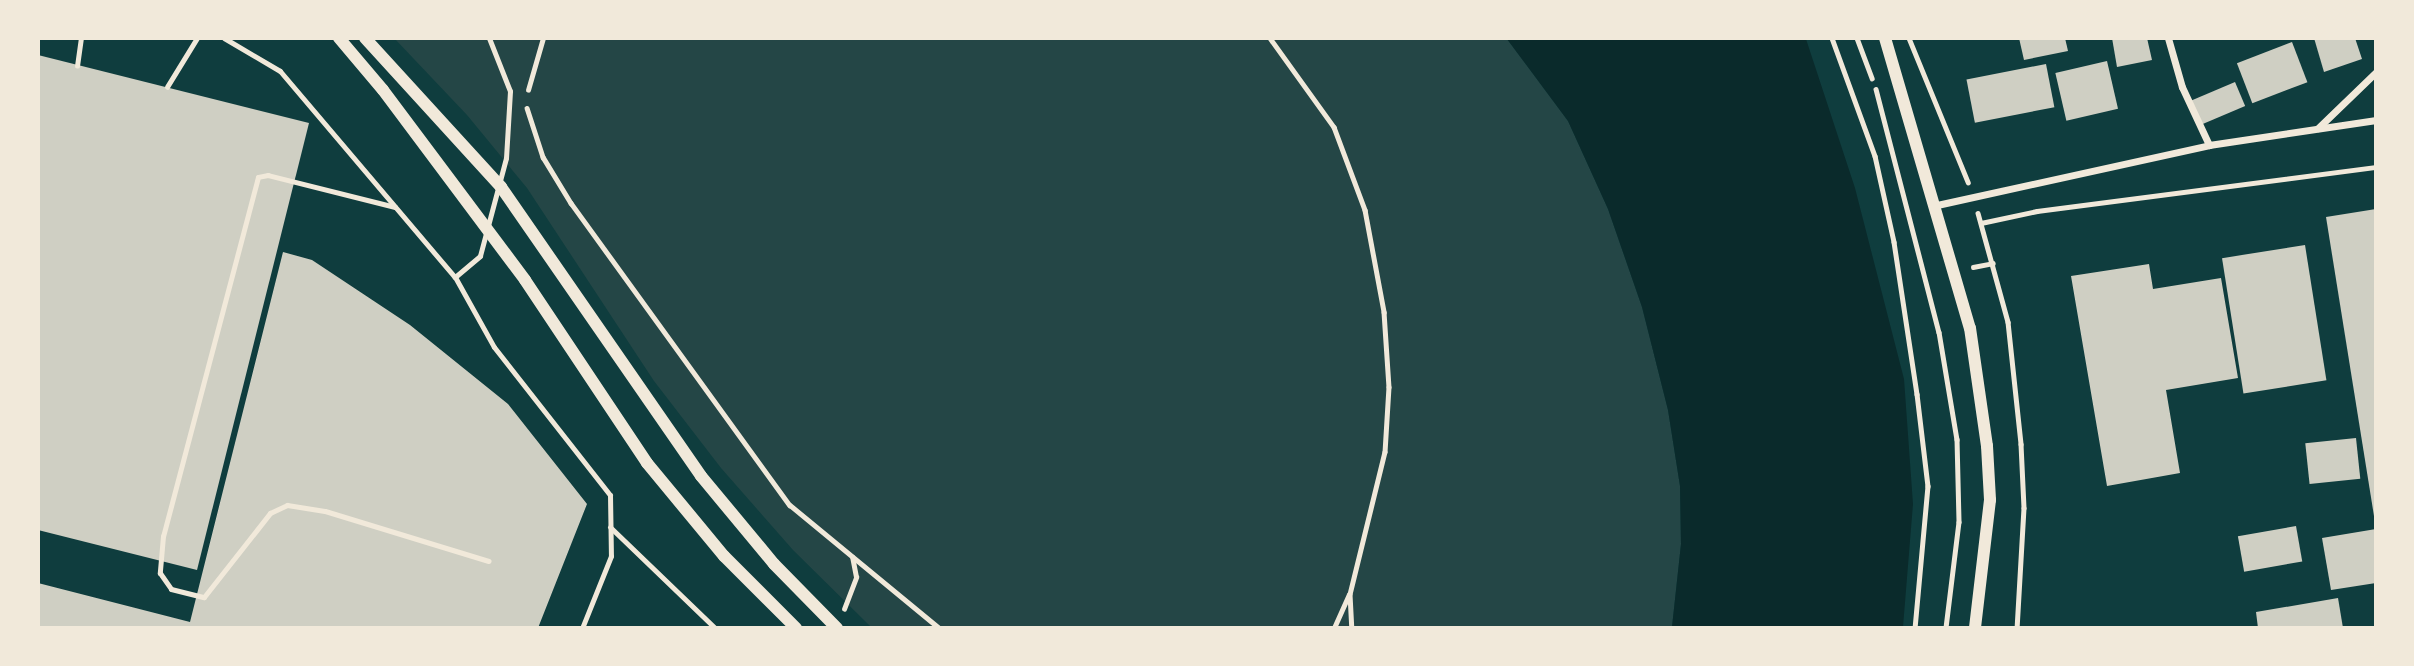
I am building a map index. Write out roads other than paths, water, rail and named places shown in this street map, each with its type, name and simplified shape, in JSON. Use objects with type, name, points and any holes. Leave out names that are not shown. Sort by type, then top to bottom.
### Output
[{"type":"street","points":[[339,38],[486,228],[647,463],[724,556],[796,628]]},
{"type":"street","points":[[365,38],[501,187],[701,476],[775,564],[837,628]]},
{"type":"street","points":[[1885,38],[1937,205],[1970,328],[1987,446],[1990,500],[1975,628]]},
{"type":"street","points":[[2168,38],[2182,87],[2209,145]]},
{"type":"street","points":[[2317,129],[2375,72]]},
{"type":"street","points":[[1937,205],[2209,145],[2375,120]]},
{"type":"lane","points":[[224,38],[280,71],[456,277],[494,347],[610,495],[611,556],[582,628]]},
{"type":"lane","points":[[456,277],[480,256],[486,228],[501,187],[510,90],[489,38]]},
{"type":"lane","points":[[395,207],[268,175],[258,177],[163,536],[160,573],[171,589],[204,597],[270,513],[287,505],[325,511],[489,561]]},
{"type":"lane","points":[[610,527],[715,628]]}]
